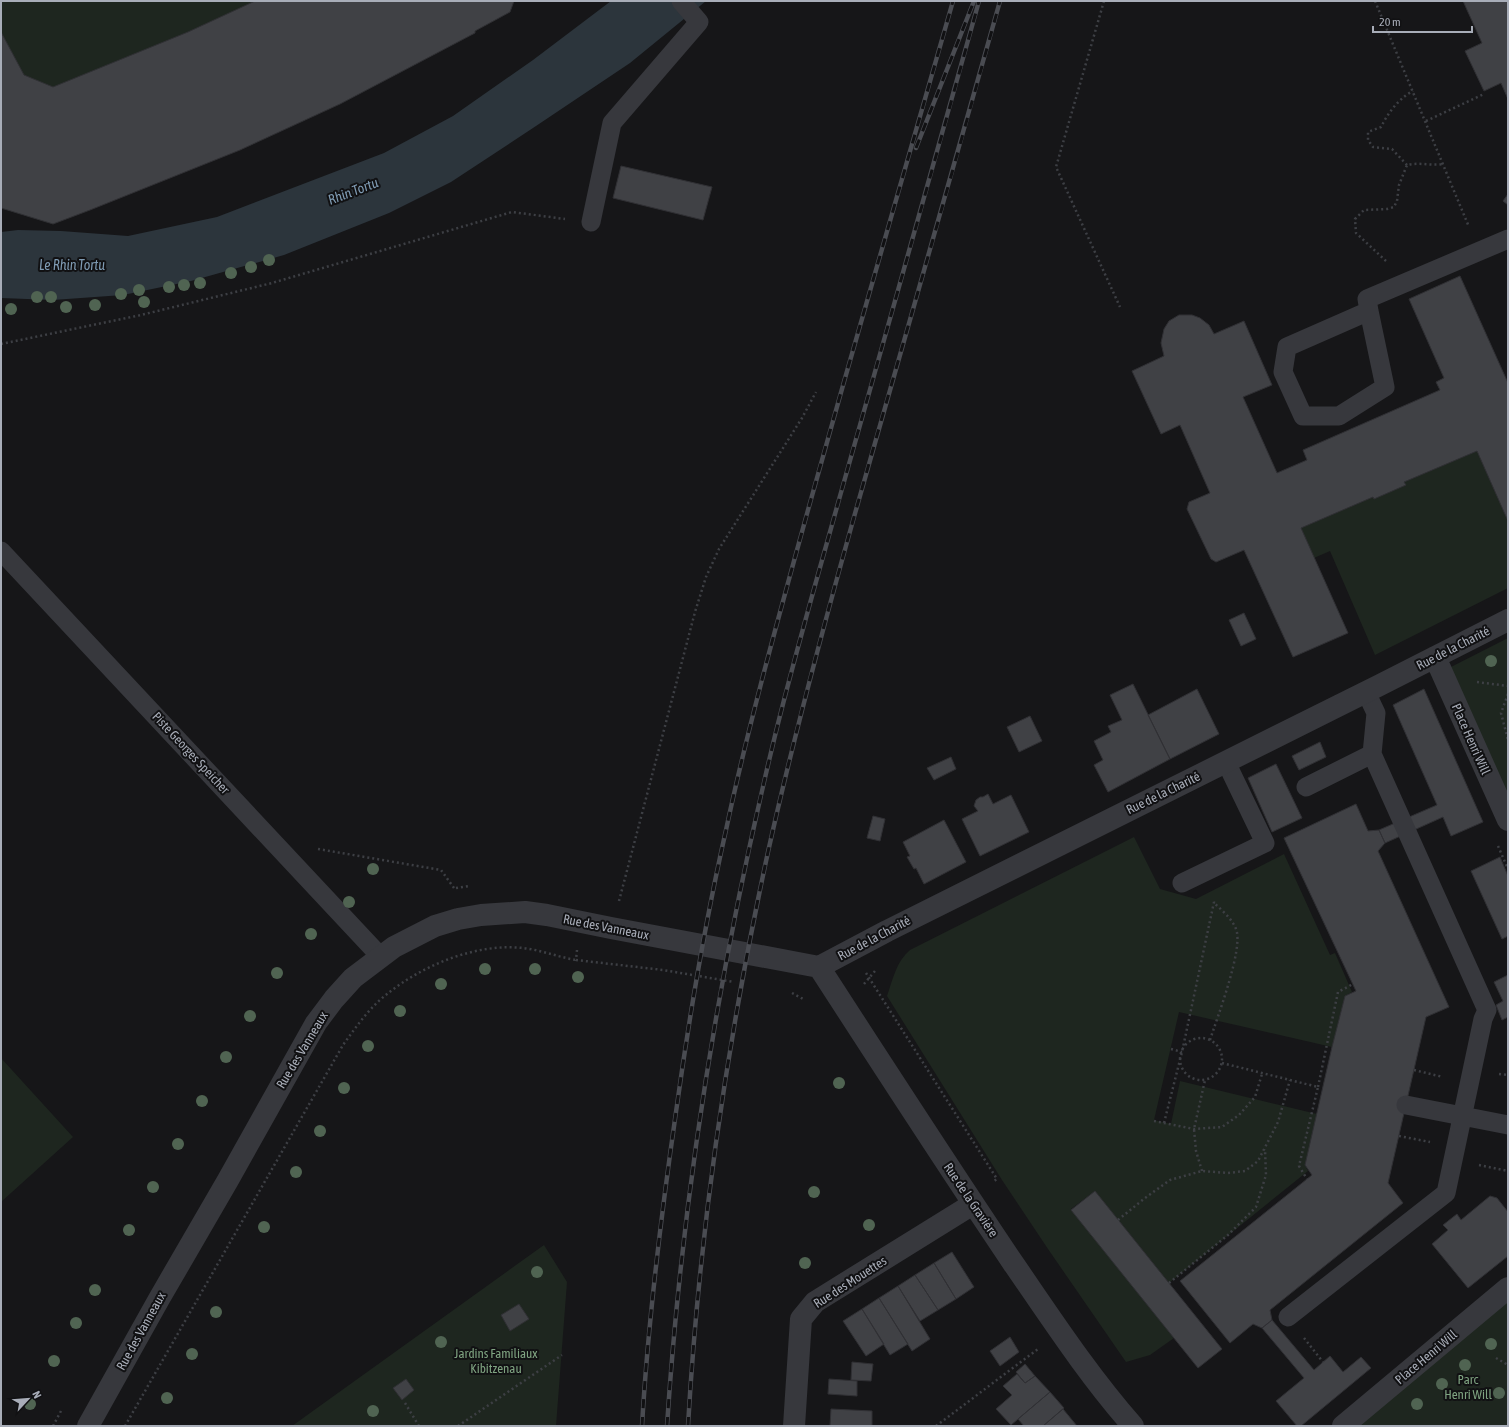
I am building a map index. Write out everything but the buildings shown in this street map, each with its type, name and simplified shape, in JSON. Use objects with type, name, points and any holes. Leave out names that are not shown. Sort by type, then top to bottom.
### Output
[{"type":"street","name":"Rue de la Charité","points":[[819,967],[887,931],[1508,620]]},
{"type":"street","name":"Place Henri Will","points":[[1435,657],[1508,820]]},
{"type":"street","name":"Rue des Vanneaux","points":[[88,1426],[155,1305],[228,1180],[316,1023],[334,999],[353,978],[394,946],[435,926],[458,919],[481,915],[525,912],[819,967]]},
{"type":"street","name":"Rue de la Gravière","points":[[819,967],[971,1200],[1075,1353],[1115,1406],[1133,1426]]},
{"type":"street","name":"Rue des Mouettes","points":[[794,1426],[801,1319],[815,1302],[971,1200]]},
{"type":"street","name":"Place Henri Will","points":[[1343,1426],[1508,1288]]},
{"type":"lane","points":[[591,222],[612,123],[699,22],[681,1]]},
{"type":"lane","points":[[1369,311],[1287,347],[1283,372],[1303,416],[1339,416],[1385,387],[1369,311],[1366,299],[1508,239]]},
{"type":"lane","name":"Piste Georges Speicher","points":[[1,551],[380,956]]},
{"type":"lane","points":[[1288,1317],[1446,1193],[1483,1019],[1487,1010],[1372,754],[1376,713],[1366,692]]},
{"type":"lane","points":[[1306,787],[1372,754]]},
{"type":"lane","points":[[1182,883],[1265,843],[1226,762]]},
{"type":"lane","points":[[1406,1105],[1508,1124]]},
{"type":"path","points":[[1104,1],[1056,167],[1120,308]]},
{"type":"path","points":[[1375,1],[1479,251]]},
{"type":"path","points":[[1407,165],[1392,149],[1373,147],[1368,140],[1368,132],[1381,127],[1399,102],[1407,94],[1413,91]]},
{"type":"path","points":[[1426,121],[1484,94]]},
{"type":"path","points":[[1407,165],[1415,163],[1433,165],[1444,164]]},
{"type":"path","points":[[1407,165],[1399,185],[1397,201],[1394,207],[1387,209],[1364,210],[1356,219],[1356,232],[1407,281]]},
{"type":"path","points":[[1,344],[141,315],[272,283],[512,212],[591,222]]},
{"type":"path","points":[[611,928],[695,612],[706,577],[719,549],[799,424],[816,392]]},
{"type":"path","points":[[1508,694],[1501,714],[1508,740]]},
{"type":"path","points":[[273,841],[440,870],[454,888]]},
{"type":"path","points":[[1164,1123],[1182,1052],[1214,902],[1208,871]]},
{"type":"path","points":[[1210,1040],[1227,989],[1237,947],[1236,930],[1228,917],[1214,902]]},
{"type":"path","points":[[576,960],[583,922]]},
{"type":"path","points":[[125,1426],[343,1045],[364,1017],[386,994],[406,981],[445,961],[488,948],[508,947],[524,948],[576,960],[663,970],[734,982]]},
{"type":"path","points":[[865,973],[998,1179],[971,1200]]},
{"type":"path","points":[[1307,1179],[1299,1166],[1318,1087],[1338,992],[1353,984]]},
{"type":"path","points":[[789,992],[807,1001]]},
{"type":"path","points":[[1196,1038],[1210,1040],[1216,1044],[1220,1050],[1223,1056],[1222,1063],[1216,1074],[1211,1078],[1198,1080],[1185,1073],[1180,1059],[1182,1052],[1190,1041],[1196,1038]]},
{"type":"path","points":[[1171,1049],[1182,1052]]},
{"type":"path","points":[[1222,1063],[1318,1087]]},
{"type":"path","points":[[1154,1120],[1194,1129],[1222,1127],[1239,1115],[1255,1097],[1262,1074]]},
{"type":"path","points":[[1202,1171],[1196,1151],[1194,1129],[1205,1080]]},
{"type":"path","points":[[1118,1220],[1170,1180],[1202,1171],[1228,1173],[1246,1171],[1258,1161],[1278,1122],[1290,1080]]},
{"type":"path","points":[[1169,1283],[1228,1235],[1256,1207],[1266,1175],[1265,1148]]},
{"type":"path","points":[[1503,1171],[1508,1171]]},
{"type":"path","points":[[936,1426],[1038,1349],[1034,1343]]},
{"type":"path","points":[[458,1426],[562,1355]]},
{"type":"path","points":[[1496,1358],[1508,1364]]},
{"type":"path","points":[[405,1403],[419,1426]]},
{"type":"green space","points":[[1,1],[514,1],[510,12],[475,31],[475,33],[340,104],[240,150],[53,224],[1,208]]},
{"type":"green space","points":[[1477,451],[1508,521],[1508,588],[1375,655],[1330,551],[1314,558],[1301,528],[1373,497],[1374,499],[1406,485],[1404,482]]},
{"type":"green space","points":[[1508,638],[1508,798],[1449,668]]},
{"type":"green space","points":[[1134,837],[1160,889],[1196,899],[1284,854],[1330,955],[1335,953],[1352,992],[1345,996],[1332,1047],[1179,1012],[1154,1120],[1171,1124],[1180,1081],[1317,1114],[1305,1165],[1308,1171],[1169,1283],[1095,1191],[1071,1209],[1174,1338],[1150,1355],[1126,1362],[1002,1180],[887,996],[898,965],[910,950]]},
{"type":"green space","points":[[1,1058],[73,1137],[1,1202]]},
{"type":"green space","name":"Jardins Familiaux Kibitzenau","points":[[544,1245],[567,1282],[556,1426],[292,1426]]},
{"type":"green space","name":"Parc Henri Will","points":[[1508,1299],[1508,1426],[1359,1426]]},
{"type":"water","name":"Le Rhin Tortu","points":[[611,1],[706,1],[630,63],[536,126],[451,182],[389,213],[284,255],[191,281],[123,295],[53,300],[1,298],[1,232],[18,230],[61,231],[128,236],[217,217],[384,153],[453,116],[533,60]]},
{"type":"railway","points":[[642,1426],[651,1308],[670,1151],[692,1006],[718,865],[744,749],[786,590],[953,1]]},
{"type":"railway","points":[[916,148],[974,1]]},
{"type":"railway","points":[[667,1426],[682,1254],[705,1083],[736,913],[754,828],[773,744],[797,651],[979,1]]},
{"type":"railway","points":[[688,1426],[699,1281],[707,1209],[740,994],[768,852],[798,726],[831,600],[1000,1]]},
{"type":"water label","name":"Rhin Tortu","points":[[353,191]]}]
